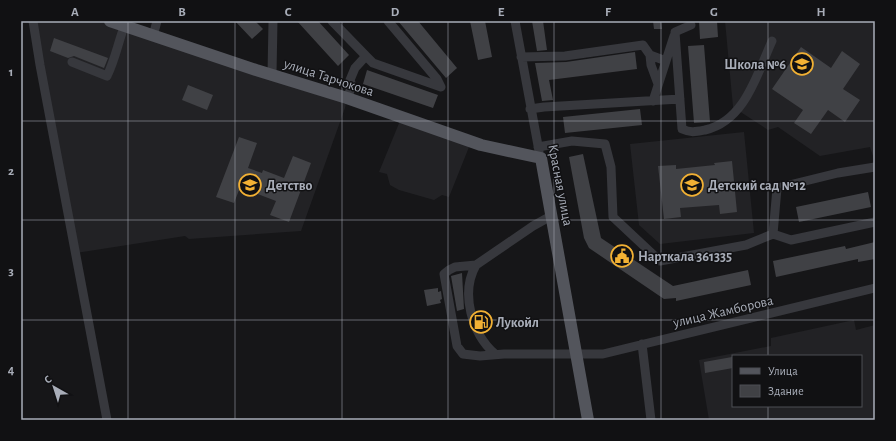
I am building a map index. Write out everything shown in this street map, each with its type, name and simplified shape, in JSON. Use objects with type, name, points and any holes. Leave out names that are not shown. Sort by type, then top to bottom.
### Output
[{"type":"main road","name":"улица Тарчокова","points":[[110,21],[347,98],[480,145],[540,152]]},
{"type":"main road","name":"Красная улица","points":[[540,152],[588,420]]},
{"type":"street","points":[[33,21],[107,420]]},
{"type":"street","points":[[153,36],[157,21]]},
{"type":"street","points":[[272,74],[273,21]]},
{"type":"street","points":[[332,21],[373,63],[441,87],[437,79],[388,21]]},
{"type":"street","name":"Красная улица","points":[[514,21],[530,110],[540,152]]},
{"type":"street","points":[[72,62],[107,76],[115,60],[118,43],[124,26]]},
{"type":"street","points":[[676,32],[691,27]]},
{"type":"street","points":[[652,101],[676,32]]},
{"type":"street","points":[[676,32],[682,129],[691,133],[712,129],[730,119],[748,96],[772,41]]},
{"type":"street","points":[[521,57],[565,56],[643,45],[650,55],[651,65],[658,84]]},
{"type":"street","points":[[650,55],[666,61]]},
{"type":"street","points":[[347,98],[352,86],[350,80],[355,68],[366,56]]},
{"type":"street","points":[[530,110],[544,107],[680,98]]},
{"type":"street","points":[[540,152],[572,142],[606,144],[611,167],[613,217],[660,262],[746,245],[773,234],[791,240],[875,222]]},
{"type":"street","points":[[773,234],[777,188],[838,173],[875,167]]},
{"type":"street","points":[[495,354],[486,347],[478,335],[472,319],[469,285],[472,273],[476,266],[532,226],[552,216]]},
{"type":"street","name":"улица Жамборова","points":[[476,266],[455,268],[444,274],[457,346],[463,354],[480,356],[495,354],[603,354],[875,288]]},
{"type":"street","points":[[642,344],[651,420]]},
{"type":"shaded area","points":[[33,21],[110,21],[347,98],[345,108],[301,231],[189,239],[185,236],[76,253]]},
{"type":"shaded area","name":"Школа №6","points":[[725,21],[875,21],[875,162],[870,147],[820,156],[778,127],[768,130],[733,107]]},
{"type":"shaded area","points":[[402,116],[471,142],[449,197],[442,195],[434,200],[399,190],[390,185],[387,174],[379,172]]},
{"type":"shaded area","name":"Детский сад №12","points":[[744,132],[754,233],[660,244],[639,225],[630,144]]},
{"type":"shaded area","points":[[854,320],[856,330],[875,325],[875,419],[709,420],[699,360],[771,346],[771,338]]},
{"type":"building","points":[[235,21],[255,21],[263,29],[252,39]]},
{"type":"building","points":[[297,21],[318,21],[349,55],[338,66]]},
{"type":"building","points":[[398,21],[418,21],[457,68],[446,78]]},
{"type":"building","points":[[470,21],[485,21],[492,57],[478,60]]},
{"type":"building","points":[[532,21],[543,21],[547,50],[537,51]]},
{"type":"building","points":[[653,21],[661,21],[662,29],[654,29]]},
{"type":"building","points":[[699,21],[717,21],[718,37],[700,39]]},
{"type":"building","points":[[54,38],[108,58],[104,68],[74,56],[68,58],[50,51]]},
{"type":"building","points":[[704,45],[710,122],[694,123],[688,46]]},
{"type":"building","points":[[801,47],[831,68],[842,51],[860,64],[843,89],[860,100],[845,122],[828,110],[811,134],[794,123],[803,110],[772,89]]},
{"type":"building","points":[[635,52],[637,69],[549,80],[553,100],[542,101],[535,63],[566,62]]},
{"type":"building","points":[[367,70],[438,95],[433,108],[363,84]]},
{"type":"building","points":[[188,85],[213,95],[207,110],[182,100]]},
{"type":"building","points":[[640,109],[642,125],[565,133],[563,117]]},
{"type":"building","points":[[239,137],[257,143],[248,168],[262,173],[263,170],[284,178],[293,156],[311,163],[289,222],[270,215],[276,201],[255,193],[256,191],[241,185],[234,203],[216,197]]},
{"type":"building","points":[[583,154],[601,238],[673,286],[748,270],[751,285],[676,301],[676,298],[664,299],[589,248],[584,238],[569,157]]},
{"type":"building","points":[[732,161],[737,212],[720,214],[719,205],[680,208],[681,217],[664,219],[658,166],[676,165],[676,169],[715,165],[714,163]]},
{"type":"building","points":[[868,192],[871,207],[799,222],[796,207]]},
{"type":"building","points":[[875,242],[875,259],[858,262],[858,259],[776,277],[773,261],[845,246],[846,249]]},
{"type":"building","points":[[462,273],[464,309],[457,311],[451,276]]},
{"type":"building","points":[[438,288],[438,292],[441,291],[441,303],[427,306],[424,290]]},
{"type":"building","points":[[732,357],[732,368],[705,373],[704,362]]},
{"type":"place","name":"Школа №6","points":[[802,64]]},
{"type":"place","name":"Детство","points":[[250,185]]},
{"type":"place","name":"Детский сад №12","points":[[692,185]]},
{"type":"place","name":"Нарткала 361335","points":[[622,256]]},
{"type":"place","name":"Лукойл","points":[[481,322]]}]
